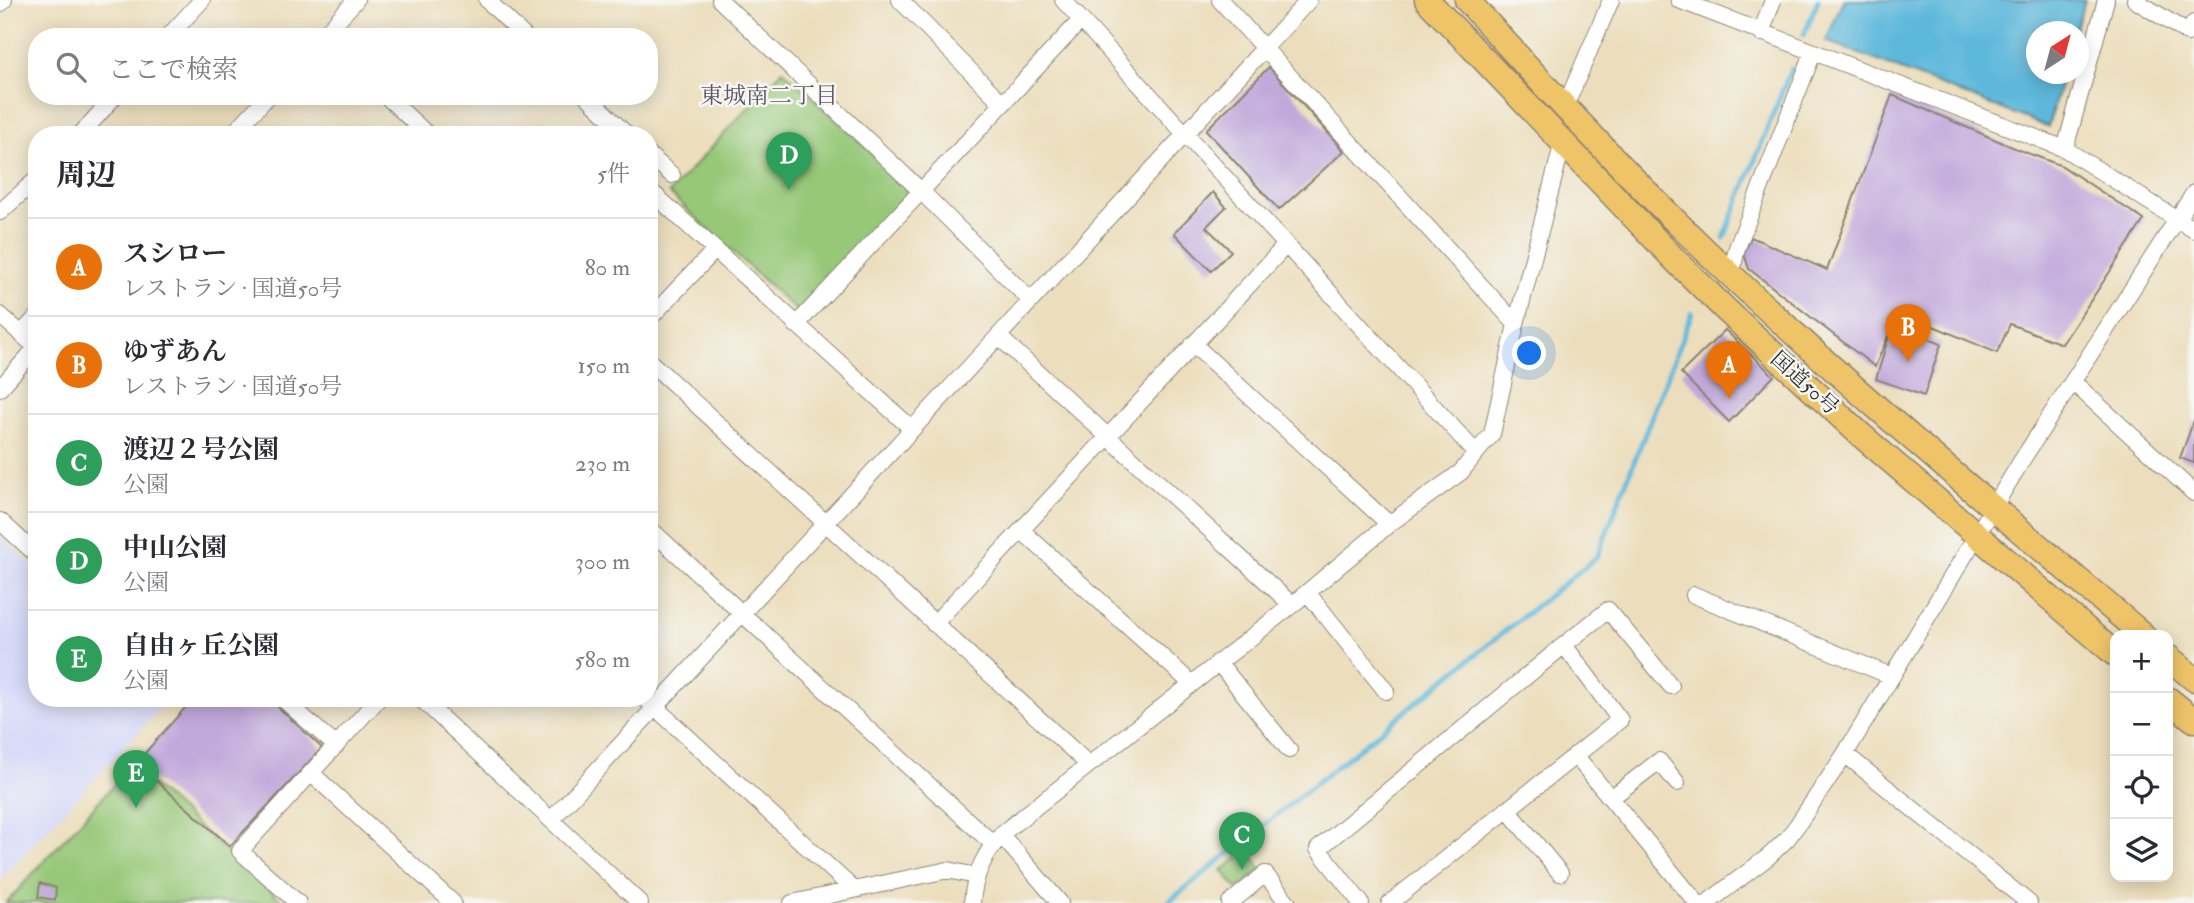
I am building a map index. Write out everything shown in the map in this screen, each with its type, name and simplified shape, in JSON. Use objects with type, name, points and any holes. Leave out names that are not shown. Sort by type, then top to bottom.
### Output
[{"type":"highway","name":"国道50号","points":[[1427,0],[1675,260],[1798,378],[2110,650]]},
{"type":"highway","name":"国道50号","points":[[1467,0],[1564,107],[1731,275],[1993,507],[2137,630]]},
{"type":"highway","points":[[2173,661],[2194,679]]},
{"type":"highway","points":[[2173,703],[2194,720]]},
{"type":"street","points":[[0,4],[4,0]]},
{"type":"street","points":[[330,28],[356,0]]},
{"type":"street","points":[[487,0],[516,28]]},
{"type":"street","points":[[720,0],[922,192],[1031,301]]},
{"type":"street","points":[[900,0],[1002,103]]},
{"type":"street","points":[[1063,0],[1476,453]]},
{"type":"street","points":[[1220,0],[1516,324]]},
{"type":"street","points":[[658,695],[742,613],[1309,0]]},
{"type":"street","points":[[1564,107],[1612,0]]},
{"type":"street","points":[[1679,0],[2065,149],[2194,230]]},
{"type":"street","points":[[1761,33],[1773,0]]},
{"type":"street","points":[[2065,149],[2106,0]]},
{"type":"street","points":[[2134,0],[2188,33],[2194,23]]},
{"type":"street","points":[[176,28],[194,3]]},
{"type":"street","points":[[796,325],[1081,20]]},
{"type":"street","points":[[1731,275],[1737,248],[1813,53]]},
{"type":"street","points":[[88,126],[107,105]]},
{"type":"street","points":[[240,126],[260,105]]},
{"type":"street","points":[[396,105],[418,126]]},
{"type":"street","points":[[596,105],[618,126]]},
{"type":"street","points":[[972,903],[975,876],[997,839],[1088,764],[1292,605],[1389,524],[1461,472],[1492,433],[1516,324],[1563,142]]},
{"type":"street","points":[[658,163],[672,176]]},
{"type":"street","points":[[0,212],[28,187]]},
{"type":"street","points":[[1707,903],[1768,857],[1787,839],[1845,754],[1993,507],[2194,193]]},
{"type":"street","points":[[658,198],[912,429]]},
{"type":"street","points":[[934,624],[1286,245]]},
{"type":"street","points":[[658,310],[715,250]]},
{"type":"street","points":[[0,315],[28,341]]},
{"type":"street","points":[[21,334],[28,327]]},
{"type":"street","points":[[998,336],[1292,605]]},
{"type":"street","points":[[1193,344],[1389,524]]},
{"type":"street","points":[[0,388],[28,357]]},
{"type":"street","points":[[658,368],[1088,764]]},
{"type":"street","points":[[2073,382],[2194,493]]},
{"type":"street","points":[[0,521],[28,547]]},
{"type":"street","points":[[1021,530],[1191,683]]},
{"type":"street","points":[[658,536],[997,839],[1060,903]]},
{"type":"street","points":[[1307,592],[1386,691]]},
{"type":"street","points":[[1694,595],[1891,676]]},
{"type":"street","points":[[1361,903],[1318,849],[1608,610],[1671,686]]},
{"type":"street","points":[[1390,903],[1620,720],[1564,645]]},
{"type":"street","points":[[1218,662],[1289,750]]},
{"type":"street","points":[[292,707],[336,746]]},
{"type":"street","points":[[298,903],[240,851],[371,707]]},
{"type":"street","points":[[430,707],[639,903]]},
{"type":"street","points":[[551,820],[647,707]]},
{"type":"street","points":[[654,707],[854,890]]},
{"type":"street","points":[[1845,754],[2029,903]]},
{"type":"street","points":[[1575,755],[1697,903]]},
{"type":"street","points":[[1611,798],[1659,761],[1677,783]]},
{"type":"street","points":[[311,773],[453,903]]},
{"type":"street","points":[[1507,809],[1560,873]]},
{"type":"street","points":[[792,903],[948,870],[975,876]]},
{"type":"street","points":[[1230,903],[1265,874],[1288,903]]},
{"type":"shaded area","points":[[0,536],[28,561],[28,707],[162,707],[0,880]]},
{"type":"green space","points":[[783,70],[907,186],[905,197],[798,312],[669,193]]},
{"type":"green space","points":[[131,766],[284,903],[6,903]]},
{"type":"green space","points":[[1248,851],[1262,869],[1237,889],[1222,870]]},
{"type":"water","points":[[1843,0],[2085,0],[2078,21],[2026,21],[2026,84],[2060,84],[2048,127],[1826,41]]},
{"type":"building","points":[[1269,67],[1344,151],[1279,210],[1206,130]]},
{"type":"building","points":[[1892,95],[2062,166],[2144,220],[2062,344],[2010,324],[1997,353],[1898,311],[1893,323],[1941,344],[1924,396],[1876,379],[1892,326],[1875,367],[1749,269],[1744,253],[1751,237],[1827,270]]},
{"type":"building","points":[[1213,192],[1226,207],[1206,227],[1231,251],[1211,271],[1174,233]]},
{"type":"building","points":[[1725,330],[1774,376],[1729,422],[1681,373]]},
{"type":"building","points":[[2194,420],[2194,463],[2180,458]]},
{"type":"building","points":[[186,707],[278,707],[322,748],[230,846],[136,763]]},
{"type":"building","points":[[40,883],[56,888],[55,900],[38,897]]},
{"type":"waterway","points":[[1804,35],[1818,0]]},
{"type":"waterway","points":[[1724,238],[1791,69]]},
{"type":"waterway","points":[[1167,903],[1597,557],[1692,313]]},
{"type":"place","name":"中山公園","points":[[789,190]]},
{"type":"place","name":"ゆずあん","points":[[1908,362]]},
{"type":"place","name":"スシロー","points":[[1729,399]]},
{"type":"place","name":"自由ヶ丘公園","points":[[136,808]]},
{"type":"place","name":"渡辺２号公園","points":[[1242,870]]},
{"type":"district","name":"東城南二丁目","points":[[769,95]]}]
